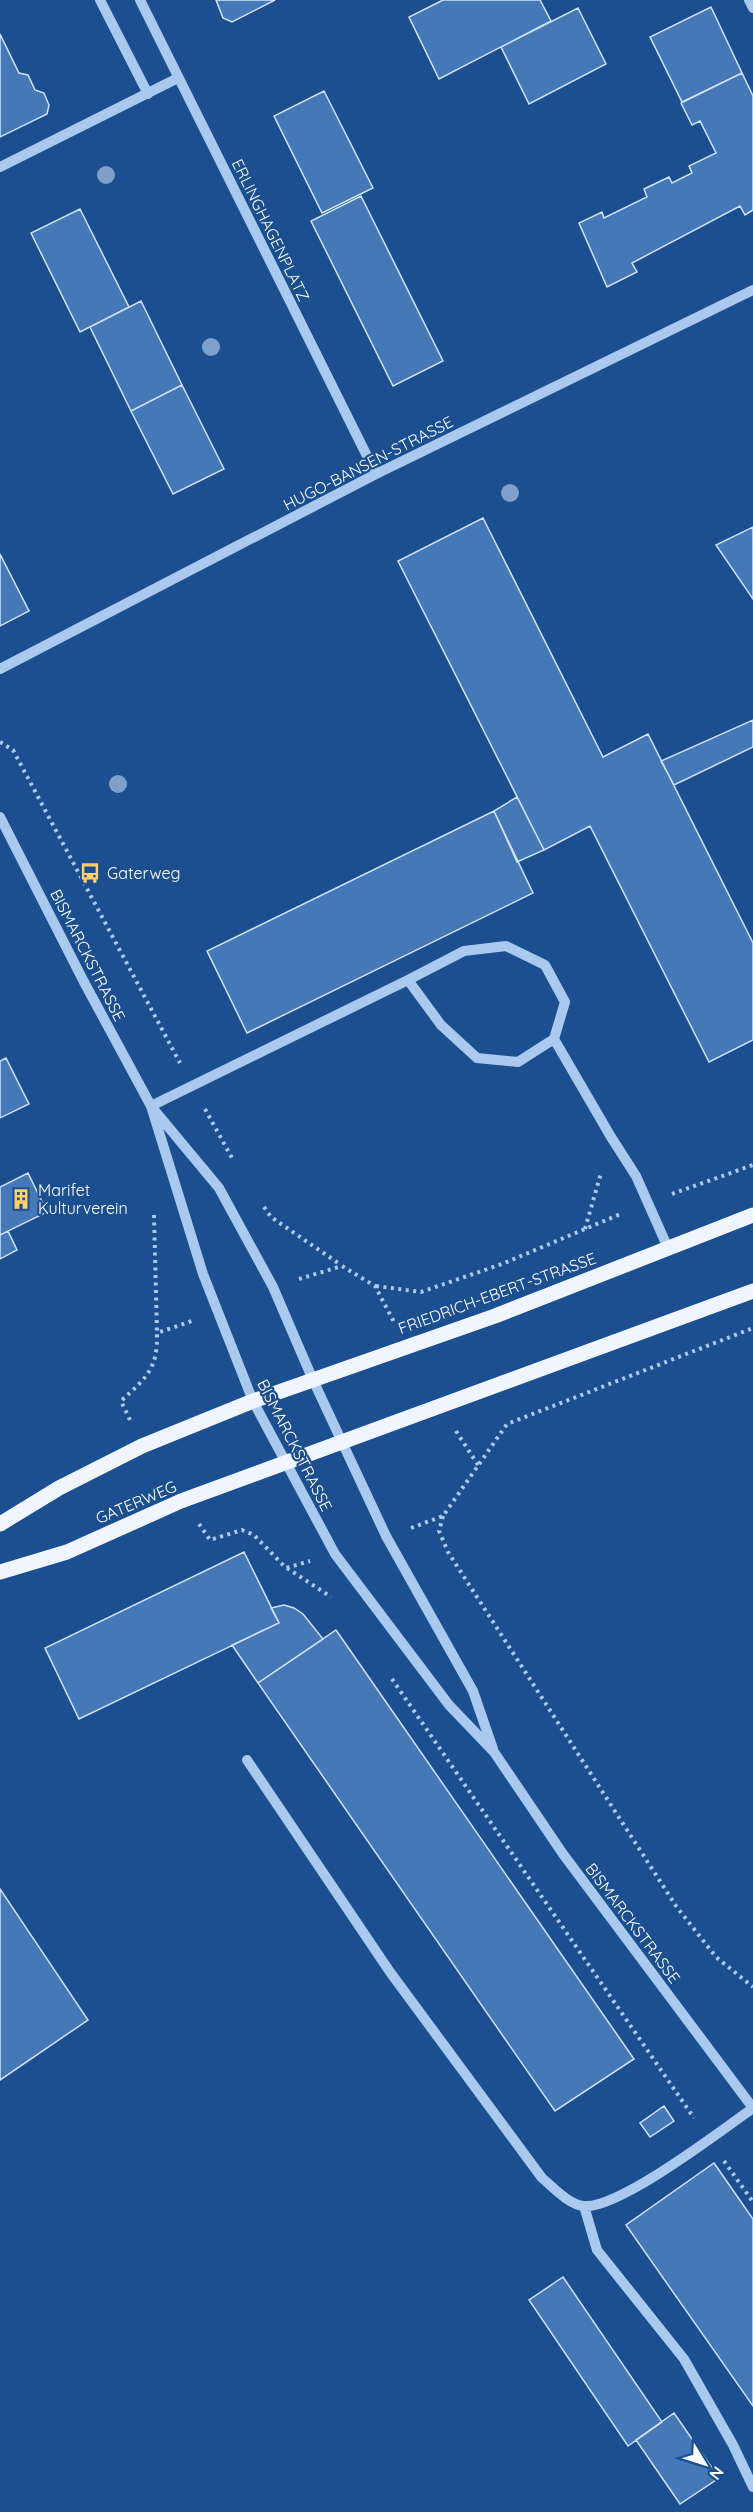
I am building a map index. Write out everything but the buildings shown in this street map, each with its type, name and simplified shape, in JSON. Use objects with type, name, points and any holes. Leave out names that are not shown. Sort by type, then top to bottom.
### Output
[{"type":"main road","name":"FRIEDRICH-EBERT-STRASSE","points":[[253,1401],[495,1316],[753,1215]]},
{"type":"main road","points":[[286,1464],[753,1291]]},
{"type":"main road","points":[[0,1524],[59,1488],[142,1446],[253,1401]]},
{"type":"main road","name":"GATERWEG","points":[[0,1572],[67,1552],[181,1501],[286,1464]]},
{"type":"street","points":[[100,0],[148,94]]},
{"type":"street","name":"ERLINGHAGENPLATZ","points":[[140,0],[376,474]]},
{"type":"street","points":[[749,0],[753,8]]},
{"type":"street","points":[[0,166],[178,78]]},
{"type":"street","name":"HUGO-BANSEN-STRASSE","points":[[0,669],[376,474],[753,290]]},
{"type":"street","name":"BISMARCKSTRASSE","points":[[0,817],[84,982],[151,1106],[203,1274],[253,1401],[335,1554],[449,1705],[494,1752],[563,1854],[753,2108]]},
{"type":"street","points":[[151,1106],[464,951],[506,946],[545,965],[565,1002],[554,1039],[518,1062],[477,1058],[441,1025],[408,980]]},
{"type":"street","points":[[554,1039],[636,1176],[668,1248]]},
{"type":"street","name":"BISMARCKSTRASSE","points":[[151,1106],[219,1188],[273,1287],[313,1380],[386,1536],[473,1691],[494,1752]]},
{"type":"street","points":[[247,1760],[390,1972],[542,2178],[568,2199],[584,2206],[616,2198],[709,2140],[753,2108]]},
{"type":"street","points":[[584,2206],[597,2250],[684,2359],[733,2445],[753,2487]]},
{"type":"path","points":[[0,742],[13,750],[236,1164]]},
{"type":"path","points":[[585,1229],[611,1137]]},
{"type":"path","points":[[259,1200],[271,1217],[375,1286],[421,1292],[502,1264],[648,1203],[753,1165]]},
{"type":"path","points":[[142,1446],[122,1401],[147,1377],[158,1354],[154,1214]]},
{"type":"path","points":[[273,1287],[342,1266]]},
{"type":"path","points":[[375,1286],[406,1346]]},
{"type":"path","points":[[157,1333],[217,1312]]},
{"type":"path","points":[[753,1328],[507,1424],[443,1516],[439,1531],[448,1552],[676,1906],[716,1957],[753,1987]]},
{"type":"path","points":[[441,1407],[478,1465]]},
{"type":"path","points":[[181,1501],[210,1540],[242,1530],[254,1535],[286,1568],[338,1600]]},
{"type":"path","points":[[386,1536],[443,1516]]},
{"type":"path","points":[[286,1568],[335,1554]]},
{"type":"path","points":[[385,1669],[753,2202]]},
{"type":"place","name":"Gaterweg","points":[[90,873]]},
{"type":"place","name":"Marifet Kulturverein","points":[[21,1199]]}]
